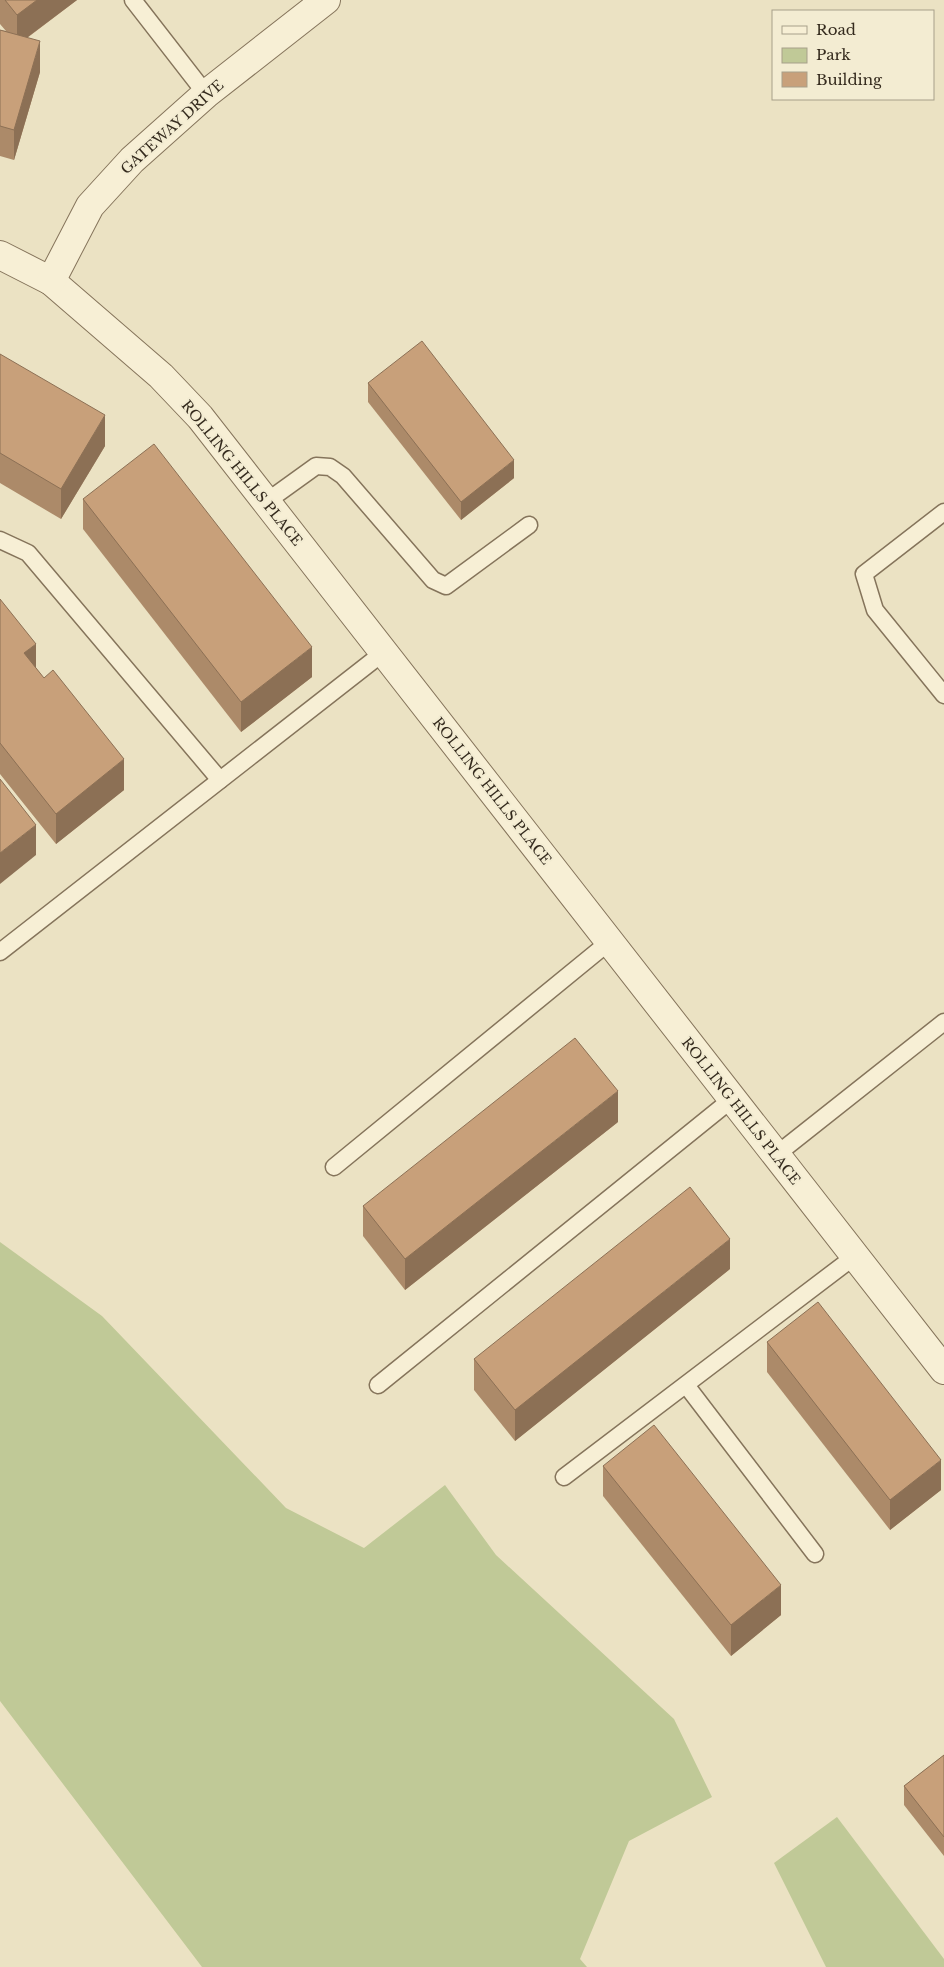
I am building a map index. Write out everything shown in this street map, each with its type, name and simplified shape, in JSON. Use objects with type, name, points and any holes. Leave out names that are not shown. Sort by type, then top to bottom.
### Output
[{"type":"street","name":"GATEWAY DRIVE","points":[[51,281],[90,206],[132,160],[206,94],[326,0]]},
{"type":"street","name":"ROLLING HILLS PLACE","points":[[0,256],[51,281],[161,376],[200,417],[944,1370]]},
{"type":"lane","points":[[133,0],[206,94]]},
{"type":"lane","points":[[266,502],[316,466],[330,467],[343,476],[433,580],[446,586],[528,525]]},
{"type":"lane","points":[[944,512],[864,574],[875,610],[944,695]]},
{"type":"lane","points":[[0,540],[28,553],[220,780]]},
{"type":"lane","points":[[0,952],[384,652]]},
{"type":"lane","points":[[334,1167],[610,942]]},
{"type":"lane","points":[[776,1156],[944,1022]]},
{"type":"lane","points":[[378,1385],[732,1099]]},
{"type":"lane","points":[[564,1477],[855,1256]]},
{"type":"lane","points":[[686,1385],[815,1554]]},
{"type":"green space","points":[[0,1242],[102,1316],[286,1508],[364,1548],[445,1485],[496,1555],[674,1719],[712,1797],[629,1841],[580,1959],[587,1967],[202,1967],[0,1701]]},
{"type":"green space","points":[[837,1817],[944,1959],[944,1967],[826,1967],[774,1863]]},
{"type":"building","points":[[5,0],[37,0],[17,15]]},
{"type":"building","points":[[0,30],[40,41],[14,130],[0,126]]},
{"type":"building","points":[[422,341],[514,460],[461,502],[368,383]]},
{"type":"building","points":[[0,354],[105,415],[61,489],[0,453]]},
{"type":"building","points":[[154,444],[312,647],[241,702],[83,499]]},
{"type":"building","points":[[0,599],[36,644],[24,653],[44,678],[53,670],[124,759],[56,814],[0,743]]},
{"type":"building","points":[[0,779],[36,825],[0,853]]},
{"type":"building","points":[[575,1038],[618,1091],[405,1259],[363,1206]]},
{"type":"building","points":[[690,1187],[730,1239],[515,1410],[474,1359]]},
{"type":"building","points":[[818,1302],[941,1460],[890,1500],[767,1342]]},
{"type":"building","points":[[654,1425],[781,1585],[731,1625],[603,1466]]},
{"type":"building","points":[[944,1755],[944,1837],[904,1786]]}]
